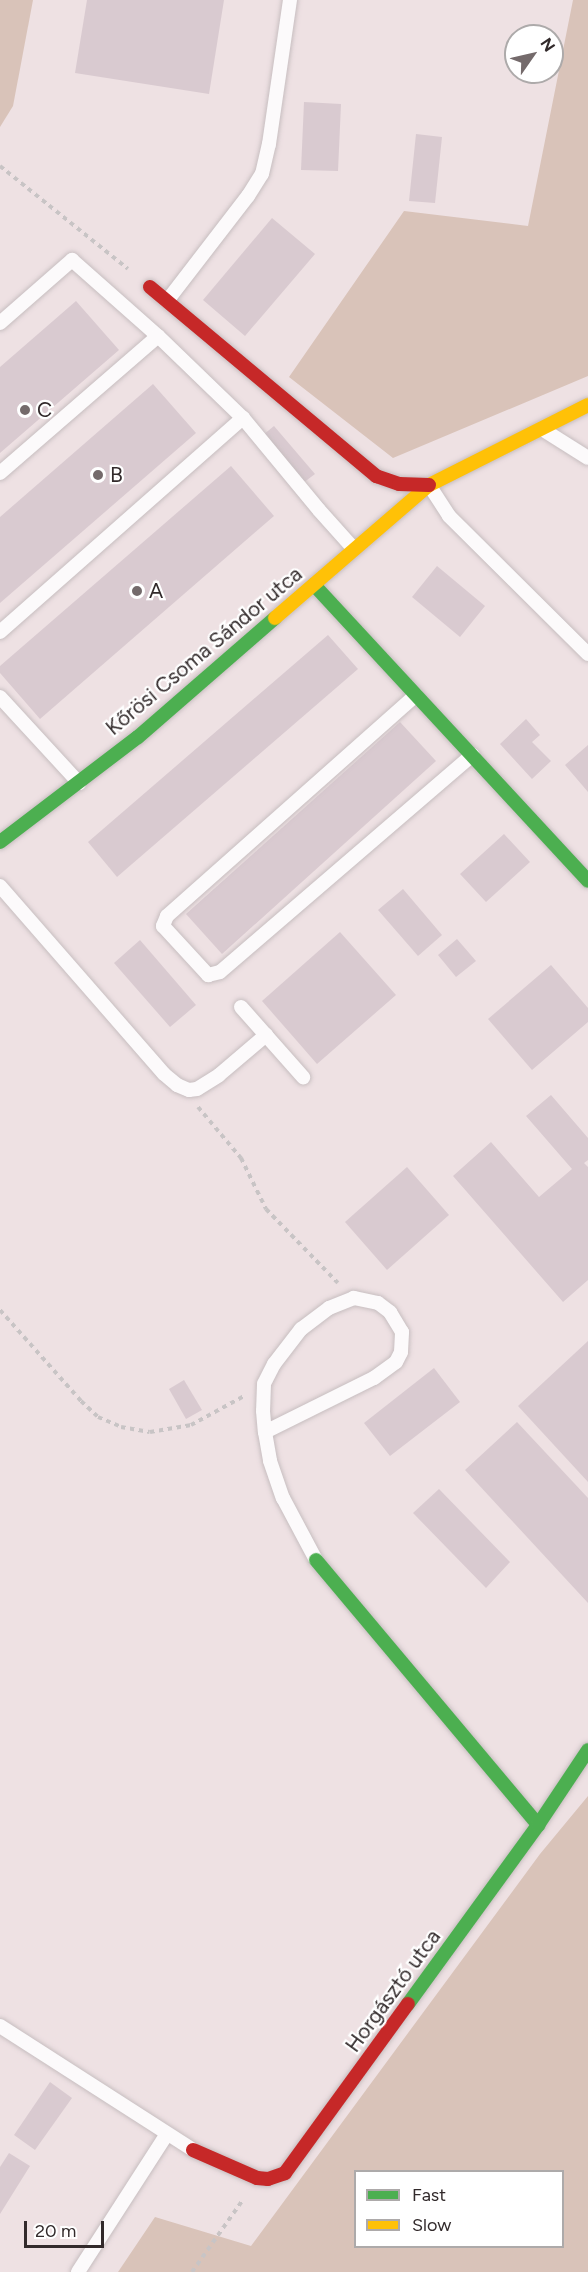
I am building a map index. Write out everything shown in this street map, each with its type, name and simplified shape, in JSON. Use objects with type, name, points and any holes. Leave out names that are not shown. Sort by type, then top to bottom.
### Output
[{"type":"street","name":"Kőrösi Csoma Sándor utca","points":[[150,287],[376,476],[399,484],[429,485]]},
{"type":"street","name":"Kőrösi Csoma Sándor utca","points":[[0,842],[138,737],[429,485],[588,405]]},
{"type":"street","points":[[314,585],[588,881]]},
{"type":"street","points":[[316,1560],[538,1825]]},
{"type":"street","name":"Horgásztó utca","points":[[257,2178],[276,2178],[293,2165],[538,1825],[588,1750]]},
{"type":"street","points":[[193,2150],[257,2178]]},
{"type":"lane","points":[[167,301],[262,174],[290,0]]},
{"type":"lane","points":[[0,323],[72,260],[158,336],[243,418],[318,510],[354,549]]},
{"type":"lane","points":[[0,473],[158,336]]},
{"type":"lane","points":[[0,632],[243,418]]},
{"type":"lane","points":[[540,428],[588,458]]},
{"type":"lane","points":[[429,485],[449,516],[588,654]]},
{"type":"lane","points":[[416,695],[167,916],[163,926],[208,975],[220,972],[472,755]]},
{"type":"lane","points":[[0,697],[78,783]]},
{"type":"lane","points":[[0,886],[164,1074],[183,1088],[197,1089],[205,1084],[266,1035]]},
{"type":"lane","points":[[241,1006],[303,1077]]},
{"type":"lane","points":[[265,1432],[374,1378],[396,1362],[403,1344],[398,1322],[378,1303],[354,1298],[329,1308],[302,1329],[274,1364],[264,1384],[265,1432],[270,1461],[283,1497],[316,1560]]},
{"type":"lane","points":[[0,2026],[193,2150]]},
{"type":"lane","points":[[78,2272],[167,2134]]},
{"type":"path","points":[[0,166],[150,287]]},
{"type":"path","points":[[183,1088],[241,1158],[266,1209],[354,1298]]},
{"type":"path","points":[[0,1310],[81,1401],[98,1417],[121,1427],[150,1432],[191,1425],[264,1384]]},
{"type":"path","points":[[192,2272],[257,2178]]},
{"type":"shaded area","points":[[0,0],[33,0],[13,106],[0,127]]},
{"type":"shaded area","points":[[573,0],[588,0],[588,376],[393,458],[289,377],[404,211],[528,226],[556,84],[564,84],[564,45]]},
{"type":"shaded area","points":[[588,1796],[588,2272],[118,2272],[155,2217],[251,2246],[540,1854]]},
{"type":"building","points":[[87,0],[224,0],[209,94],[75,73]]},
{"type":"building","points":[[304,102],[341,104],[338,171],[301,170]]},
{"type":"building","points":[[416,134],[442,137],[435,203],[409,201]]},
{"type":"building","points":[[272,218],[315,254],[245,336],[203,300]]},
{"type":"building","name":"C","points":[[76,301],[119,350],[0,453],[0,367]]},
{"type":"building","name":"B","points":[[153,384],[196,433],[0,603],[0,517]]},
{"type":"building","points":[[274,426],[315,474],[303,483],[263,435]]},
{"type":"building","name":"A","points":[[231,466],[274,516],[40,719],[0,673],[0,666]]},
{"type":"building","points":[[437,566],[485,606],[460,637],[412,597]]},
{"type":"building","points":[[328,635],[358,669],[117,877],[88,842]]},
{"type":"building","points":[[526,719],[540,735],[532,742],[551,761],[532,779],[500,744]]},
{"type":"building","points":[[400,722],[436,761],[222,954],[186,914]]},
{"type":"building","points":[[588,745],[588,792],[565,765]]},
{"type":"building","points":[[504,834],[530,862],[486,902],[460,874]]},
{"type":"building","points":[[403,889],[442,935],[418,956],[378,910]]},
{"type":"building","points":[[340,932],[396,995],[317,1064],[262,1001]]},
{"type":"building","points":[[457,939],[476,961],[456,977],[438,955]]},
{"type":"building","points":[[140,940],[196,1005],[170,1027],[114,963]]},
{"type":"building","points":[[551,965],[588,1008],[588,1022],[532,1070],[488,1019]]},
{"type":"building","points":[[551,1095],[588,1138],[588,1160],[584,1163],[588,1167],[588,1280],[563,1302],[453,1176],[491,1142],[539,1197],[572,1169],[526,1116]]},
{"type":"building","points":[[407,1167],[449,1215],[387,1270],[345,1222]]},
{"type":"building","points":[[588,1341],[588,1482],[518,1406]]},
{"type":"building","points":[[434,1368],[460,1402],[390,1456],[364,1423]]},
{"type":"building","points":[[184,1380],[202,1410],[186,1419],[169,1389]]},
{"type":"building","points":[[517,1422],[588,1498],[588,1603],[465,1470]]},
{"type":"building","points":[[439,1489],[510,1562],[486,1588],[413,1513]]},
{"type":"building","points":[[50,2082],[72,2098],[35,2150],[14,2135]]},
{"type":"building","points":[[9,2153],[30,2166],[0,2214],[0,2167]]},
{"type":"traffic: fast","points":[[314,585],[588,881]]},
{"type":"traffic: fast","points":[[0,842],[138,737],[275,618]]},
{"type":"traffic: fast","points":[[316,1560],[538,1825]]},
{"type":"traffic: fast","points":[[408,2004],[538,1825],[588,1750]]},
{"type":"traffic: slow","points":[[275,618],[429,485],[588,405]]},
{"type":"traffic: jam","points":[[150,287],[376,476],[399,484],[429,485]]},
{"type":"traffic: jam","points":[[193,2150],[257,2178],[268,2179],[285,2173],[408,2004]]},
{"type":"place","name":"C","points":[[25,410]]},
{"type":"place","name":"B","points":[[98,475]]},
{"type":"place","name":"A","points":[[137,591]]}]
